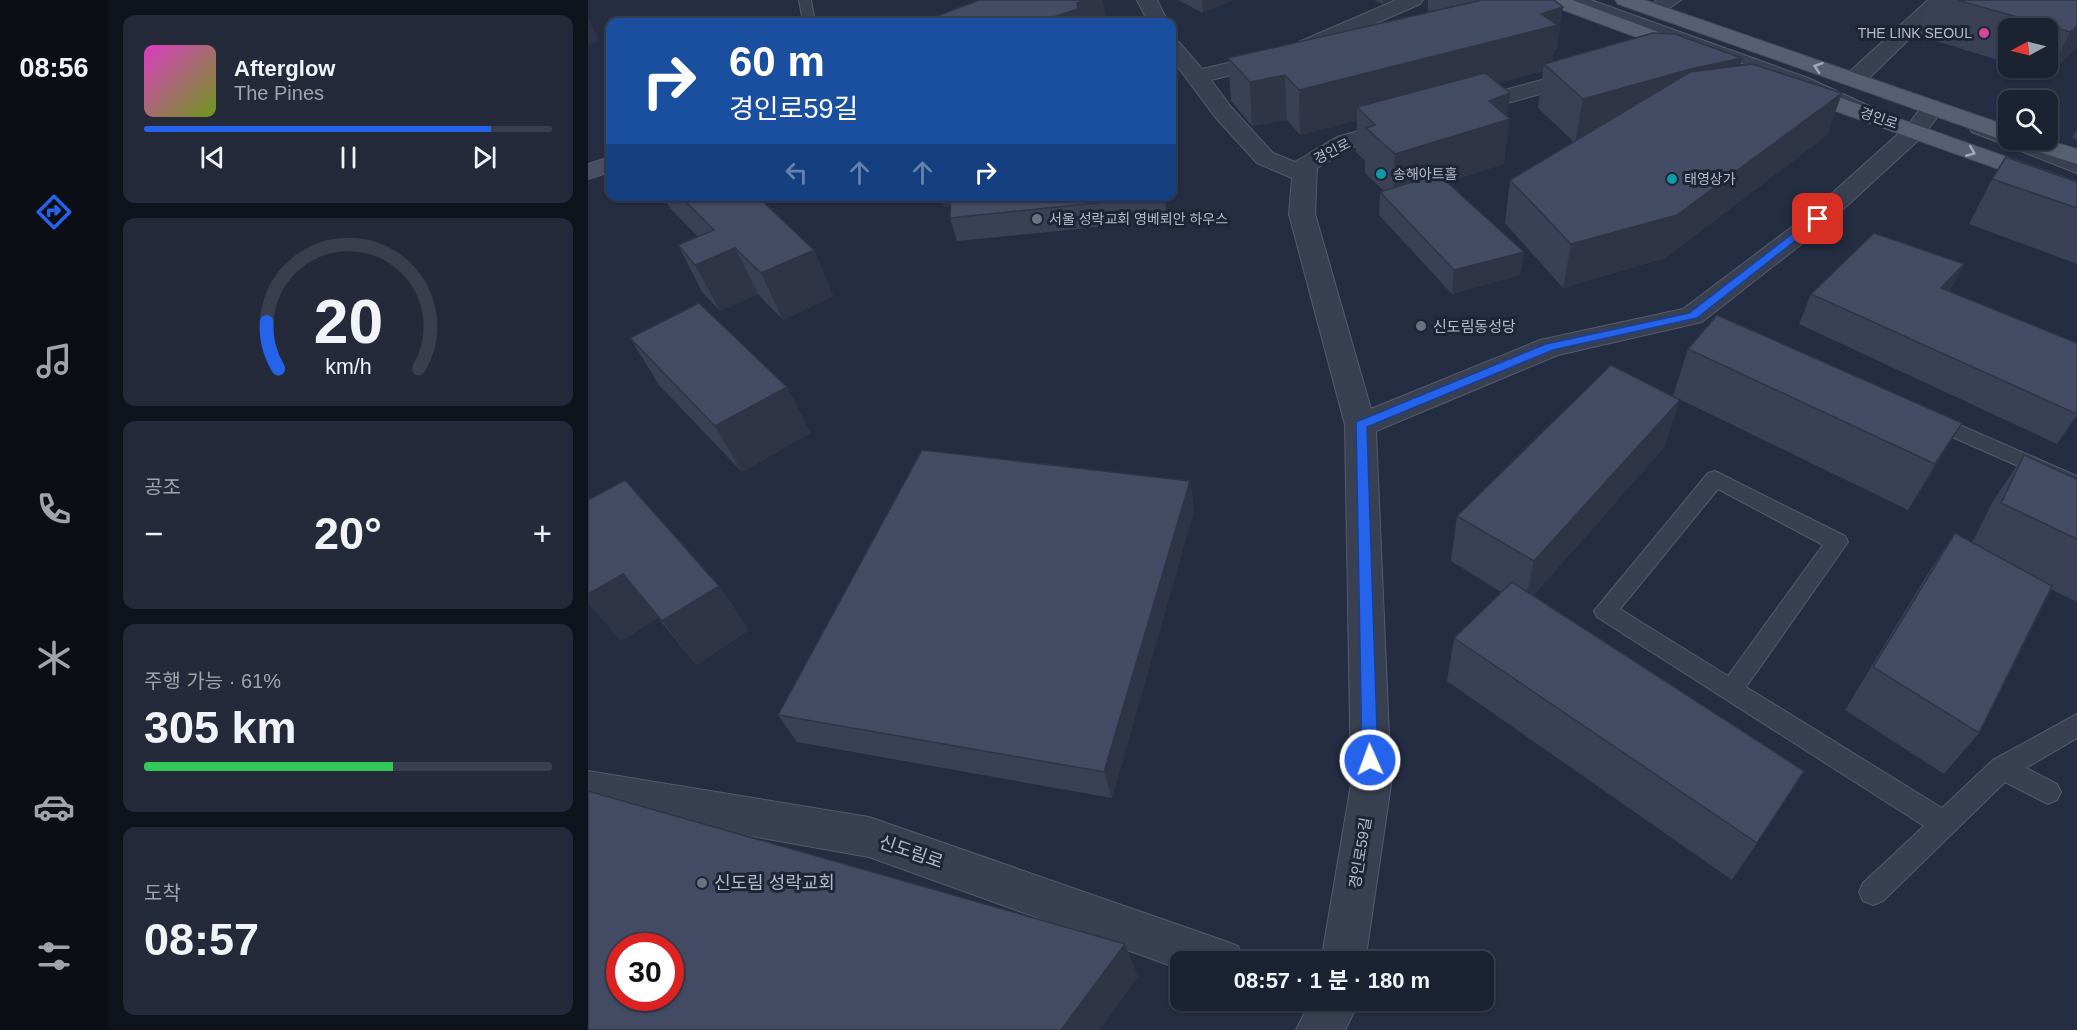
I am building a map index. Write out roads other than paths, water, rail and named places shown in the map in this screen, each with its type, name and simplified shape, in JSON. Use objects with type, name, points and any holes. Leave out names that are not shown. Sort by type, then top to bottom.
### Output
[{"type":"main road","name":"경인로","points":[[1554,0],[2077,190]]},
{"type":"main road","name":"경인로","points":[[1625,0],[1663,5],[1932,109],[1998,131]]},
{"type":"main road","points":[[2056,150],[2077,157]]},
{"type":"street","points":[[1147,0],[1156,18]]},
{"type":"street","points":[[1197,77],[1283,57],[1413,0]]},
{"type":"street","points":[[1856,79],[1939,0]]},
{"type":"street","points":[[1649,56],[1680,47]]},
{"type":"street","name":"경인로","points":[[1176,51],[1223,112],[1265,158],[1304,174]]},
{"type":"street","name":"경인로","points":[[1360,425],[1302,214],[1305,165],[1345,142],[1604,69]]},
{"type":"street","points":[[1360,425],[1550,347],[1703,320],[1916,130],[1932,109]]},
{"type":"street","points":[[588,172],[606,165]]},
{"type":"street","name":"경인로59길","points":[[1342,951],[1371,784],[1360,425]]},
{"type":"street","name":"신도림로","points":[[588,789],[869,837],[1191,951]]},
{"type":"lane","points":[[805,0],[808,18]]},
{"type":"lane","points":[[1579,0],[1803,81],[1916,130]]},
{"type":"lane","points":[[1932,109],[2019,147],[2077,168]]},
{"type":"lane","points":[[1916,413],[2077,484]]},
{"type":"lane","points":[[1731,690],[1837,542],[1715,478],[1605,611],[1944,824]]},
{"type":"lane","points":[[1873,892],[2002,768],[2077,725]]},
{"type":"lane","points":[[2002,768],[2048,792]]},
{"type":"place","name":"THE LINK SEOUL","points":[[1984,33]]},
{"type":"place","name":"송해아트홀","points":[[1381,174]]},
{"type":"place","name":"태영상가","points":[[1672,179]]},
{"type":"place","name":"서울 성락교회 영베뢰안 하우스","points":[[1037,219]]},
{"type":"place","name":"신도림동성당","points":[[1421,326]]},
{"type":"place","name":"신도림 성락교회","points":[[702,883]]}]
